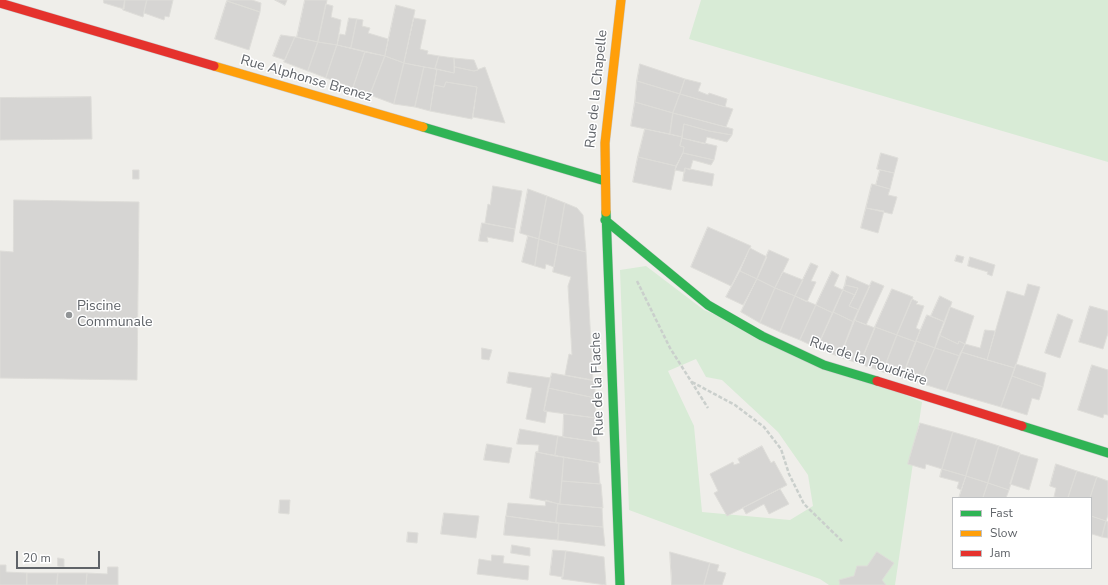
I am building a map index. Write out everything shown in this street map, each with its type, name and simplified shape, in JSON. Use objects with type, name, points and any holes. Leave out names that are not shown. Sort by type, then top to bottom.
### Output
[{"type":"street","name":"Rue de la Chapelle","points":[[605,181],[605,143],[621,0]]},
{"type":"street","name":"Rue Alphonse Brenez","points":[[0,3],[605,181]]},
{"type":"street","name":"Rue de la Flache","points":[[605,181],[605,220],[620,585]]},
{"type":"street","name":"Rue de la Poudrière","points":[[605,220],[708,305],[762,336],[824,365],[1108,453]]},
{"type":"path","points":[[636,279],[670,348],[708,408]]},
{"type":"path","points":[[692,382],[735,405],[764,427],[782,449],[789,474],[804,504],[843,542]]},
{"type":"green space","points":[[701,0],[1108,0],[1108,162],[689,39]]},
{"type":"green space","points":[[646,266],[704,310],[922,402],[895,585],[829,585],[820,579],[629,510],[620,270]],"holes":[[[696,359],[706,377],[722,380],[778,432],[808,475],[813,506],[790,520],[702,512],[694,426],[668,371]]]},
{"type":"building","points":[[104,0],[125,0],[124,9],[104,3]]},
{"type":"building","points":[[125,0],[147,0],[143,17],[123,10]]},
{"type":"building","points":[[147,0],[173,0],[169,17],[165,16],[164,20],[144,13]]},
{"type":"building","points":[[252,0],[261,3],[260,12],[227,1]]},
{"type":"building","points":[[275,0],[287,0],[285,5]]},
{"type":"building","points":[[305,0],[327,0],[318,42],[297,37]]},
{"type":"building","points":[[227,1],[260,12],[249,50],[215,39]]},
{"type":"building","points":[[326,4],[333,6],[331,17],[341,20],[337,45],[318,42]]},
{"type":"building","points":[[396,5],[415,10],[404,63],[385,56]]},
{"type":"building","points":[[349,18],[357,19],[351,48],[337,45],[340,34],[345,35]]},
{"type":"building","points":[[414,18],[426,20],[420,49],[428,51],[427,54],[439,56],[435,69],[404,63]]},
{"type":"building","points":[[357,19],[363,20],[362,26],[370,28],[368,33],[388,39],[385,56],[351,48]]},
{"type":"building","points":[[281,35],[295,37],[285,60],[273,56]]},
{"type":"building","points":[[295,37],[318,42],[308,71],[284,62]]},
{"type":"building","points":[[318,42],[337,45],[326,78],[308,71]]},
{"type":"building","points":[[337,45],[365,52],[353,88],[326,78]]},
{"type":"building","points":[[365,52],[385,56],[370,95],[353,88]]},
{"type":"building","points":[[385,56],[404,63],[394,104],[370,95]]},
{"type":"building","points":[[439,56],[454,58],[454,73],[435,69]]},
{"type":"building","points":[[454,58],[474,60],[478,70],[474,71],[455,67]]},
{"type":"building","points":[[404,63],[424,67],[415,107],[394,104]]},
{"type":"building","points":[[640,64],[685,79],[680,94],[637,81]]},
{"type":"building","points":[[424,67],[437,69],[430,111],[415,107]]},
{"type":"building","points":[[455,67],[474,71],[485,67],[505,123],[473,117],[477,87],[446,82],[444,87],[434,85],[437,69],[454,73]]},
{"type":"building","points":[[685,79],[701,83],[698,91],[727,99],[725,107],[680,94]]},
{"type":"building","points":[[637,81],[680,94],[673,113],[635,102]]},
{"type":"building","points":[[446,82],[477,87],[472,119],[430,111],[434,85],[444,87]]},
{"type":"building","points":[[680,94],[733,109],[726,127],[673,113]]},
{"type":"building","points":[[91,97],[92,139],[0,140],[0,98]]},
{"type":"building","points":[[635,102],[673,113],[670,134],[631,126]]},
{"type":"building","points":[[673,113],[733,129],[732,135],[709,131],[684,124],[682,137],[670,134]]},
{"type":"building","points":[[684,124],[709,131],[732,135],[727,142],[707,137],[705,144],[682,138]]},
{"type":"building","points":[[645,129],[682,137],[680,146],[684,147],[683,153],[676,166],[638,157]]},
{"type":"building","points":[[682,138],[717,146],[714,160],[683,153],[684,147],[680,146]]},
{"type":"building","points":[[683,153],[714,160],[711,165],[693,160],[690,170],[685,168],[685,172],[675,170]]},
{"type":"building","points":[[881,153],[898,158],[894,173],[877,169]]},
{"type":"building","points":[[638,157],[676,166],[671,190],[633,182]]},
{"type":"building","points":[[685,168],[714,174],[712,186],[683,181]]},
{"type":"building","points":[[133,170],[139,170],[139,179],[133,179]]},
{"type":"building","points":[[880,170],[894,173],[890,189],[876,185]]},
{"type":"building","points":[[872,184],[890,189],[888,195],[897,197],[892,214],[866,208]]},
{"type":"building","points":[[493,186],[522,191],[515,229],[485,223]]},
{"type":"building","points":[[528,189],[547,196],[539,239],[520,233]]},
{"type":"building","points":[[547,196],[565,203],[558,245],[539,239]]},
{"type":"building","name":"Piscine Communale","points":[[14,200],[139,202],[137,380],[0,378],[0,251],[13,252]]},
{"type":"building","points":[[565,203],[577,208],[583,215],[586,252],[558,245]]},
{"type":"building","points":[[866,208],[884,211],[878,233],[861,228]]},
{"type":"building","points":[[482,223],[515,229],[513,242],[487,237],[488,242],[479,241]]},
{"type":"building","points":[[708,227],[751,246],[731,286],[691,267]]},
{"type":"building","points":[[528,236],[539,239],[535,266],[522,262]]},
{"type":"building","points":[[539,239],[558,245],[554,267],[546,264],[545,269],[535,266]]},
{"type":"building","points":[[558,245],[586,252],[593,380],[565,375],[569,354],[572,355],[568,286],[571,277],[553,272]]},
{"type":"building","points":[[750,248],[767,257],[757,279],[740,271]]},
{"type":"building","points":[[769,250],[789,259],[775,288],[757,279]]},
{"type":"building","points":[[957,255],[964,257],[962,263],[955,261]]},
{"type":"building","points":[[970,257],[995,265],[992,276],[987,274],[988,272],[968,266]]},
{"type":"building","points":[[811,263],[818,266],[811,281],[816,282],[807,302],[795,296]]},
{"type":"building","points":[[740,271],[757,279],[743,305],[726,297]]},
{"type":"building","points":[[832,271],[839,275],[834,286],[843,290],[833,313],[816,305]]},
{"type":"building","points":[[783,272],[803,280],[795,296],[775,288]]},
{"type":"building","points":[[847,276],[870,286],[859,310],[849,306],[858,288],[845,285]]},
{"type":"building","points":[[757,279],[775,288],[760,323],[741,312]]},
{"type":"building","points":[[872,281],[884,286],[866,325],[854,320]]},
{"type":"building","points":[[1028,284],[1040,287],[1015,368],[987,360],[1007,291],[1024,296]]},
{"type":"building","points":[[845,285],[858,288],[855,295],[843,290]]},
{"type":"building","points":[[775,288],[795,296],[780,332],[760,323]]},
{"type":"building","points":[[892,289],[913,297],[897,335],[875,327]]},
{"type":"building","points":[[843,290],[855,295],[849,306],[859,310],[854,322],[833,312]]},
{"type":"building","points":[[795,296],[816,305],[800,340],[780,332]]},
{"type":"building","points":[[940,296],[952,302],[945,322],[931,316]]},
{"type":"building","points":[[912,299],[918,302],[916,304],[924,306],[916,328],[920,330],[916,342],[897,335]]},
{"type":"building","points":[[816,305],[833,313],[817,348],[800,340]]},
{"type":"building","points":[[1090,306],[1108,311],[1108,333],[1103,349],[1079,342]]},
{"type":"building","points":[[950,307],[974,316],[965,344],[959,341],[958,344],[939,335]]},
{"type":"building","points":[[833,312],[854,322],[840,357],[817,348]]},
{"type":"building","points":[[1058,314],[1073,320],[1060,358],[1045,353]]},
{"type":"building","points":[[927,315],[945,322],[935,348],[916,341]]},
{"type":"building","points":[[854,320],[875,328],[860,364],[840,357]]},
{"type":"building","points":[[875,327],[897,335],[883,372],[860,364]]},
{"type":"building","points":[[985,330],[995,331],[987,360],[961,352],[965,344],[980,348]]},
{"type":"building","points":[[897,335],[916,342],[902,378],[883,372]]},
{"type":"building","points":[[939,335],[958,344],[959,341],[965,344],[960,356],[935,348]]},
{"type":"building","points":[[916,341],[935,348],[920,383],[902,378]]},
{"type":"building","points":[[482,348],[492,350],[489,360],[482,359]]},
{"type":"building","points":[[935,348],[960,356],[946,391],[920,383]]},
{"type":"building","points":[[961,352],[1015,368],[1001,407],[946,391]]},
{"type":"building","points":[[1016,364],[1046,373],[1043,387],[1012,376]]},
{"type":"building","points":[[1092,365],[1108,370],[1108,415],[1104,414],[1103,418],[1078,410]]},
{"type":"building","points":[[509,372],[551,378],[544,411],[547,411],[545,423],[526,419],[532,388],[507,383]]},
{"type":"building","points":[[552,373],[595,381],[595,398],[548,388]]},
{"type":"building","points":[[1012,376],[1043,387],[1039,400],[1032,398],[1027,415],[1001,407]]},
{"type":"building","points":[[548,388],[595,398],[596,418],[544,411]]},
{"type":"building","points":[[564,414],[596,418],[597,442],[563,437]]},
{"type":"building","points":[[920,423],[953,432],[942,469],[926,464],[925,469],[908,464]]},
{"type":"building","points":[[520,429],[558,436],[555,456],[536,452],[538,452],[539,445],[517,444]]},
{"type":"building","points":[[953,432],[977,439],[966,476],[942,469]]},
{"type":"building","points":[[558,436],[599,442],[600,463],[555,456]]},
{"type":"building","points":[[977,439],[999,446],[988,483],[966,476]]},
{"type":"building","points":[[487,444],[512,448],[509,463],[484,460]]},
{"type":"building","points":[[762,446],[771,463],[774,461],[787,485],[727,516],[714,493],[718,491],[710,474],[733,462],[734,465],[740,463],[738,459]]},
{"type":"building","points":[[999,446],[1020,453],[1009,490],[988,483]]},
{"type":"building","points":[[536,452],[564,457],[560,504],[530,498]]},
{"type":"building","points":[[1020,454],[1038,459],[1029,490],[1010,484]]},
{"type":"building","points":[[564,457],[598,463],[600,484],[562,481]]},
{"type":"building","points":[[1056,464],[1077,471],[1068,497],[1054,497],[1056,488],[1050,486]]},
{"type":"building","points":[[942,469],[966,476],[961,490],[957,488],[959,482],[940,477]]},
{"type":"building","points":[[1077,471],[1097,477],[1090,497],[1068,497]]},
{"type":"building","points":[[966,476],[988,483],[983,497],[959,497]]},
{"type":"building","points":[[1097,477],[1108,481],[1108,515],[1106,521],[1092,516],[1092,497],[1090,497]]},
{"type":"building","points":[[562,481],[601,484],[603,508],[560,504]]},
{"type":"building","points":[[988,483],[1009,490],[1006,497],[983,497]]},
{"type":"building","points":[[780,489],[789,504],[769,514],[764,504],[746,514],[743,508]]},
{"type":"building","points":[[280,500],[290,500],[289,514],[279,513]]},
{"type":"building","points":[[546,500],[558,504],[556,523],[506,516],[508,503],[545,506]]},
{"type":"building","points":[[558,504],[602,508],[603,527],[556,523]]},
{"type":"building","points":[[444,513],[479,516],[476,538],[441,534]]},
{"type":"building","points":[[506,516],[559,523],[558,540],[504,535]]},
{"type":"building","points":[[1092,516],[1106,521],[1102,537],[1092,534]]},
{"type":"building","points":[[1106,521],[1108,522],[1108,538],[1102,537]]},
{"type":"building","points":[[559,523],[603,527],[605,546],[558,540]]},
{"type":"building","points":[[408,532],[418,533],[417,543],[407,542]]},
{"type":"building","points":[[512,545],[530,548],[530,556],[511,553]]},
{"type":"building","points":[[553,550],[566,551],[563,577],[550,575]]},
{"type":"building","points":[[566,551],[604,557],[606,585],[562,579]]},
{"type":"building","points":[[670,552],[710,563],[704,585],[672,585]]},
{"type":"building","points":[[877,552],[894,563],[882,580],[886,585],[840,585],[839,580],[854,576],[857,566],[867,566]]},
{"type":"building","points":[[492,555],[504,556],[503,563],[529,566],[528,580],[477,574],[479,559],[491,561]]},
{"type":"building","points":[[58,558],[64,559],[64,567],[58,566]]},
{"type":"building","points":[[710,563],[719,565],[717,571],[726,573],[722,585],[704,585]]},
{"type":"building","points":[[0,565],[6,565],[6,572],[27,573],[27,585],[0,585]]},
{"type":"building","points":[[108,567],[118,567],[118,585],[86,585],[87,573],[107,574]]},
{"type":"building","points":[[27,573],[58,573],[57,585],[27,585]]},
{"type":"building","points":[[58,573],[87,573],[86,585],[57,585]]},
{"type":"traffic: fast","points":[[423,127],[605,181]]},
{"type":"traffic: fast","points":[[606,212],[620,585]]},
{"type":"traffic: fast","points":[[605,220],[708,305],[762,336],[824,365],[877,381]]},
{"type":"traffic: fast","points":[[1022,426],[1108,453]]},
{"type":"traffic: slow","points":[[606,212],[605,143],[621,0]]},
{"type":"traffic: slow","points":[[214,66],[423,127]]},
{"type":"traffic: jam","points":[[0,3],[214,66]]},
{"type":"traffic: jam","points":[[877,381],[1022,426]]},
{"type":"place","name":"Piscine Communale","points":[[69,315]]}]
